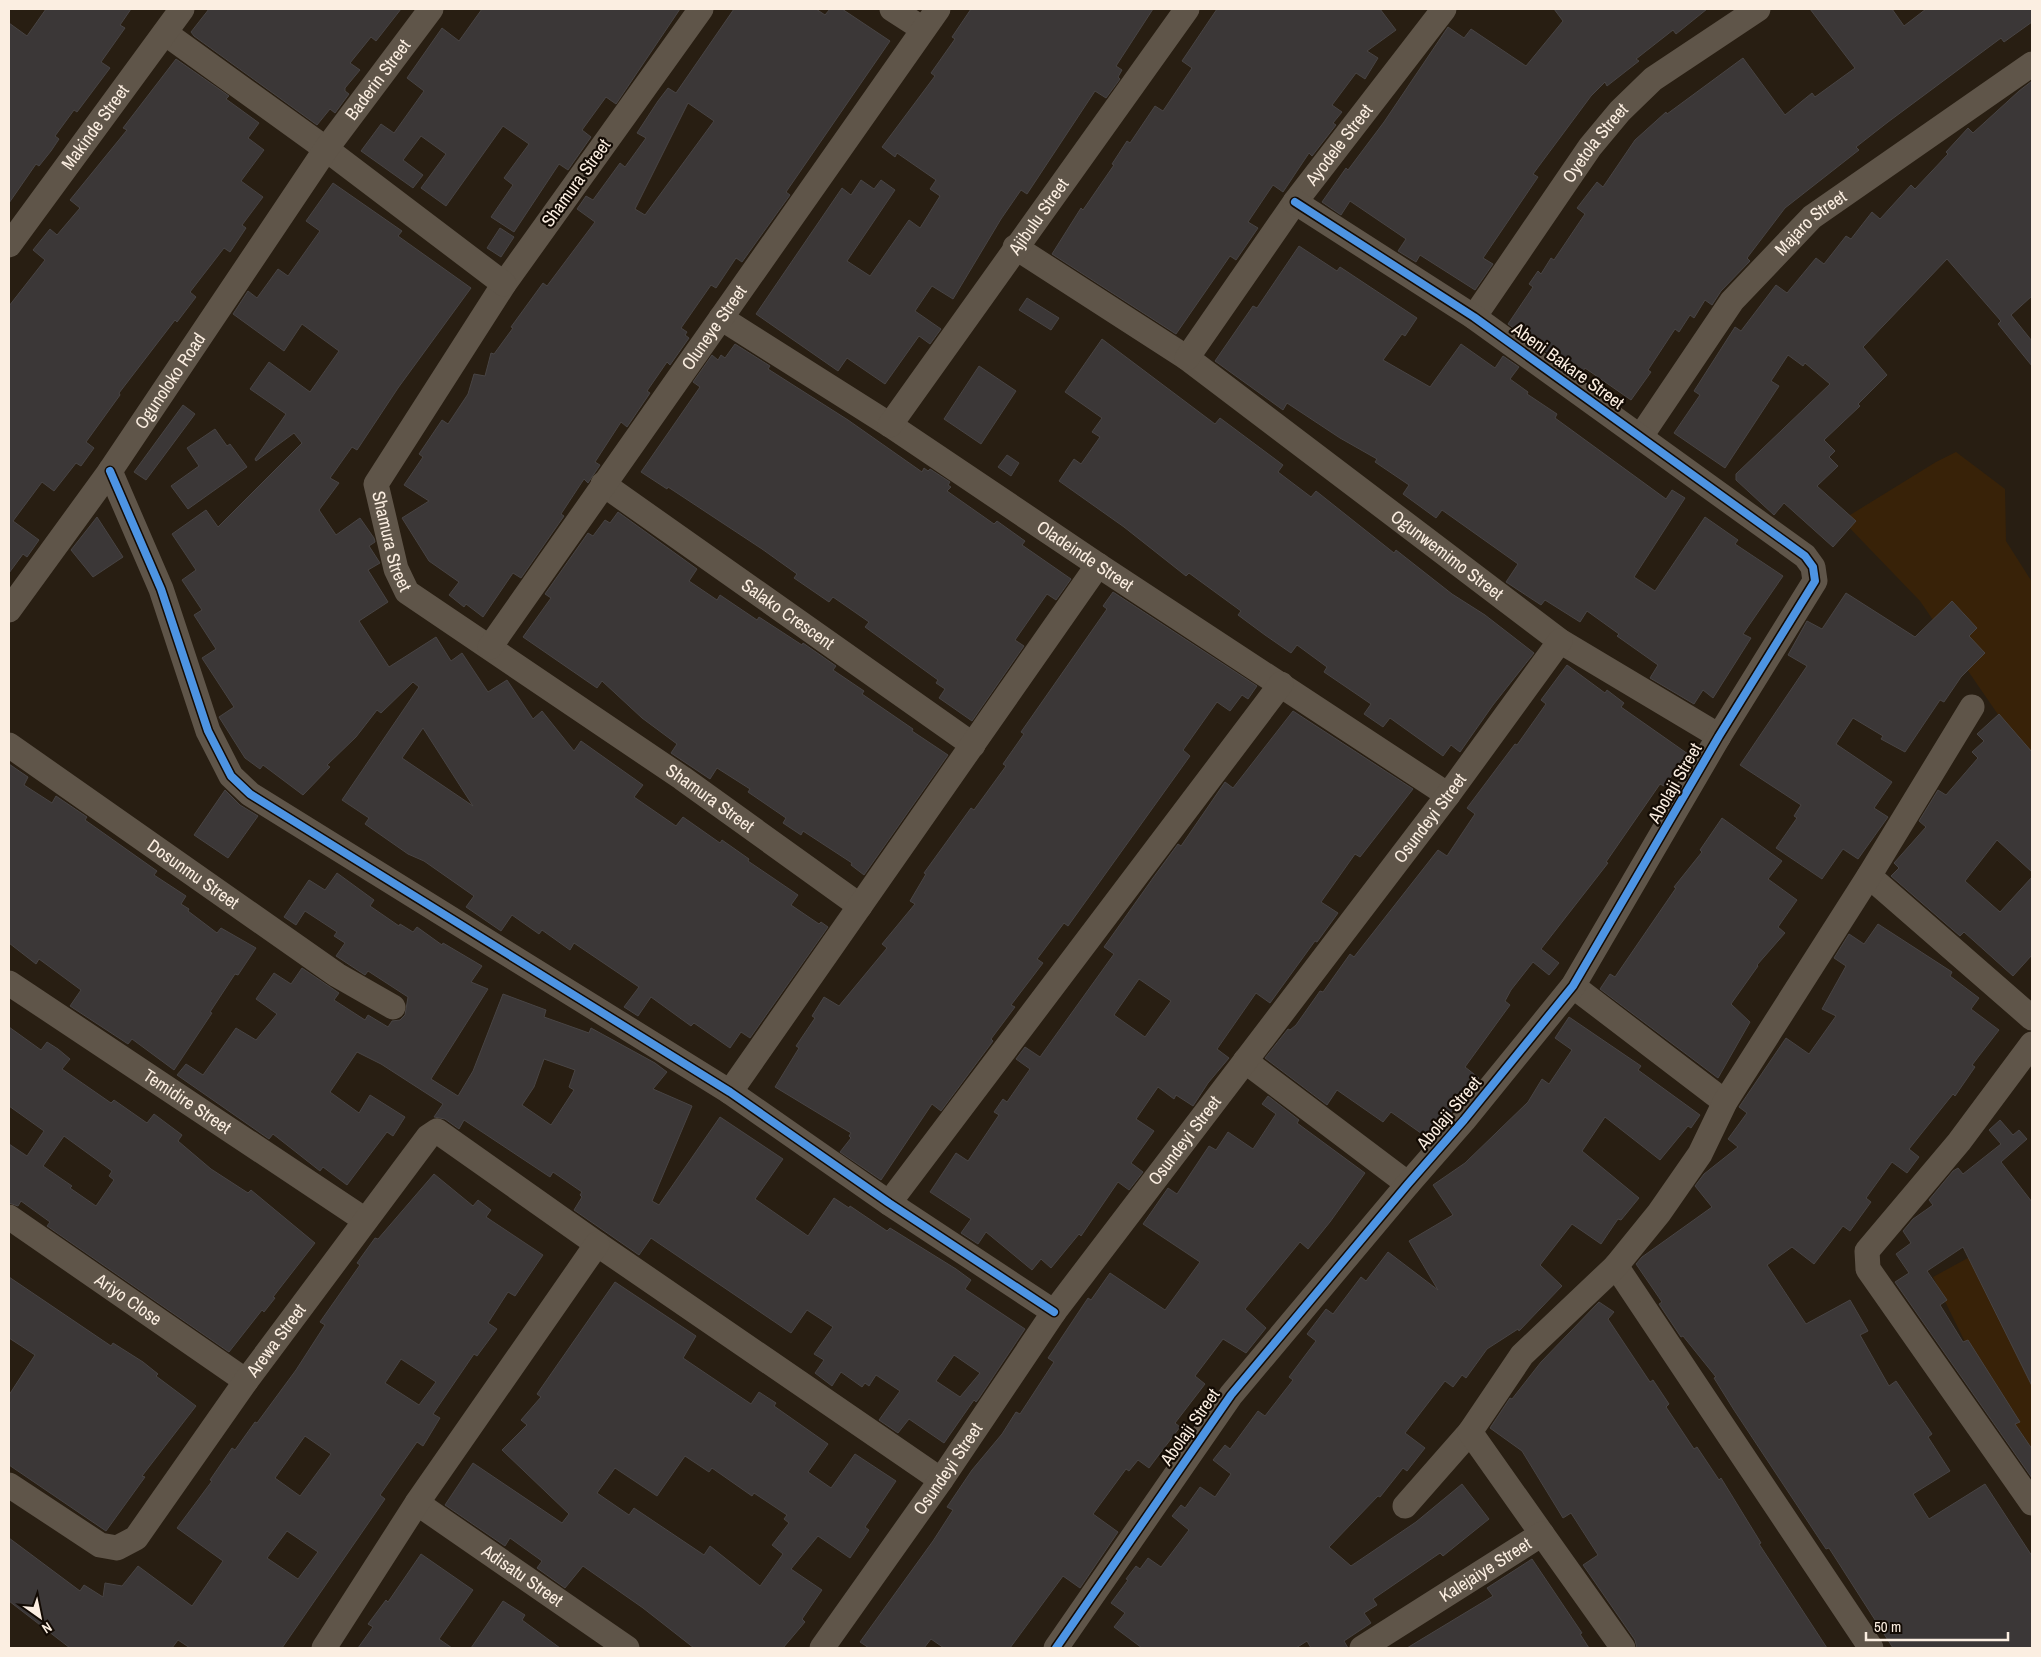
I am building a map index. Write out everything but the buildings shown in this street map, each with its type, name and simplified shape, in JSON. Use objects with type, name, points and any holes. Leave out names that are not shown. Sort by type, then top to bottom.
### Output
[{"type":"street","name":"Makinde Street","points":[[9,245],[182,9]]},
{"type":"street","name":"Baderin Street","points":[[326,149],[431,9]]},
{"type":"street","name":"Shamura Street","points":[[701,9],[504,284],[376,484],[396,569],[407,592],[682,778],[860,906]]},
{"type":"street","points":[[892,9],[924,30]]},
{"type":"street","name":"Oluneye Street","points":[[490,647],[938,9]]},
{"type":"street","name":"Ajibulu Street","points":[[890,425],[1186,9]]},
{"type":"street","name":"Ayodele Street","points":[[1187,358],[1295,202],[1444,9]]},
{"type":"street","name":"Oyetola Street","points":[[1474,317],[1590,147],[1620,111],[1653,79],[1758,9]]},
{"type":"street","points":[[164,33],[326,149],[504,284]]},
{"type":"street","name":"Majaro Street","points":[[1641,436],[1732,301],[1812,217],[2032,64]]},
{"type":"street","name":"Ogunoloko Road","points":[[9,610],[110,471],[326,149]]},
{"type":"street","name":"Abeni Bakare Street","points":[[1295,202],[1474,317],[1805,556],[1814,567]]},
{"type":"street","name":"Ogunwemimo Street","points":[[1015,247],[1187,358],[1560,641],[1719,736]]},
{"type":"street","name":"Oladeinde Street","points":[[721,318],[890,425],[1098,565],[1448,795]]},
{"type":"street","points":[[110,471],[161,589],[208,731],[231,776],[250,794],[730,1092],[889,1203],[1054,1312]]},
{"type":"street","name":"Salako Crescent","points":[[603,484],[973,745]]},
{"type":"street","points":[[730,1092],[1098,565]]},
{"type":"street","name":"Abolaji Street","points":[[1056,1648],[1231,1395],[1464,1120],[1573,986],[1719,736],[1815,581],[1814,567]]},
{"type":"street","name":"Osundeyi Street","points":[[822,1648],[941,1480],[1054,1312],[1448,795],[1560,641]]},
{"type":"street","points":[[889,1203],[1281,684]]},
{"type":"street","points":[[1405,1506],[1470,1432],[1522,1355],[1616,1266],[1659,1213],[1700,1154],[1725,1102],[1869,876],[1972,707]]},
{"type":"street","name":"Dosunmu Street","points":[[9,745],[337,975],[387,1003]]},
{"type":"street","points":[[1869,876],[2032,1018]]},
{"type":"street","name":"Temidire Street","points":[[9,983],[364,1220]]},
{"type":"street","points":[[1573,986],[1725,1102]]},
{"type":"street","points":[[2032,1044],[1959,1142],[1867,1251],[1868,1269],[2032,1503]]},
{"type":"street","points":[[1245,1061],[1408,1184]]},
{"type":"street","name":"Arewa Street","points":[[9,1485],[100,1545],[117,1548],[136,1538],[246,1381],[364,1220],[428,1137],[437,1131],[597,1244]]},
{"type":"street","name":"Ariyo Close","points":[[9,1218],[246,1381]]},
{"type":"street","points":[[324,1648],[417,1504],[597,1244],[941,1480]]},
{"type":"street","points":[[1616,1266],[1871,1648]]},
{"type":"street","points":[[1470,1432],[1542,1534]]},
{"type":"street","name":"Adisatu Street","points":[[417,1504],[627,1648]]},
{"type":"street","name":"Kalejaiye Street","points":[[1362,1648],[1542,1534],[1623,1648]]},
{"type":"shaded area","points":[[1956,452],[2005,489],[2006,541],[2032,582],[2032,764],[1920,601],[1842,520],[1936,462]]},
{"type":"shaded area","points":[[2032,1223],[2032,1478],[1933,1277]]},
{"type":"cycle path","points":[[1056,1648],[1231,1395],[1464,1120],[1573,986],[1719,736],[1815,581],[1813,567],[1805,556],[1474,317],[1295,202]]},
{"type":"cycle path","points":[[110,471],[161,589],[208,731],[231,776],[250,794],[730,1092],[889,1203],[1054,1312]]}]
